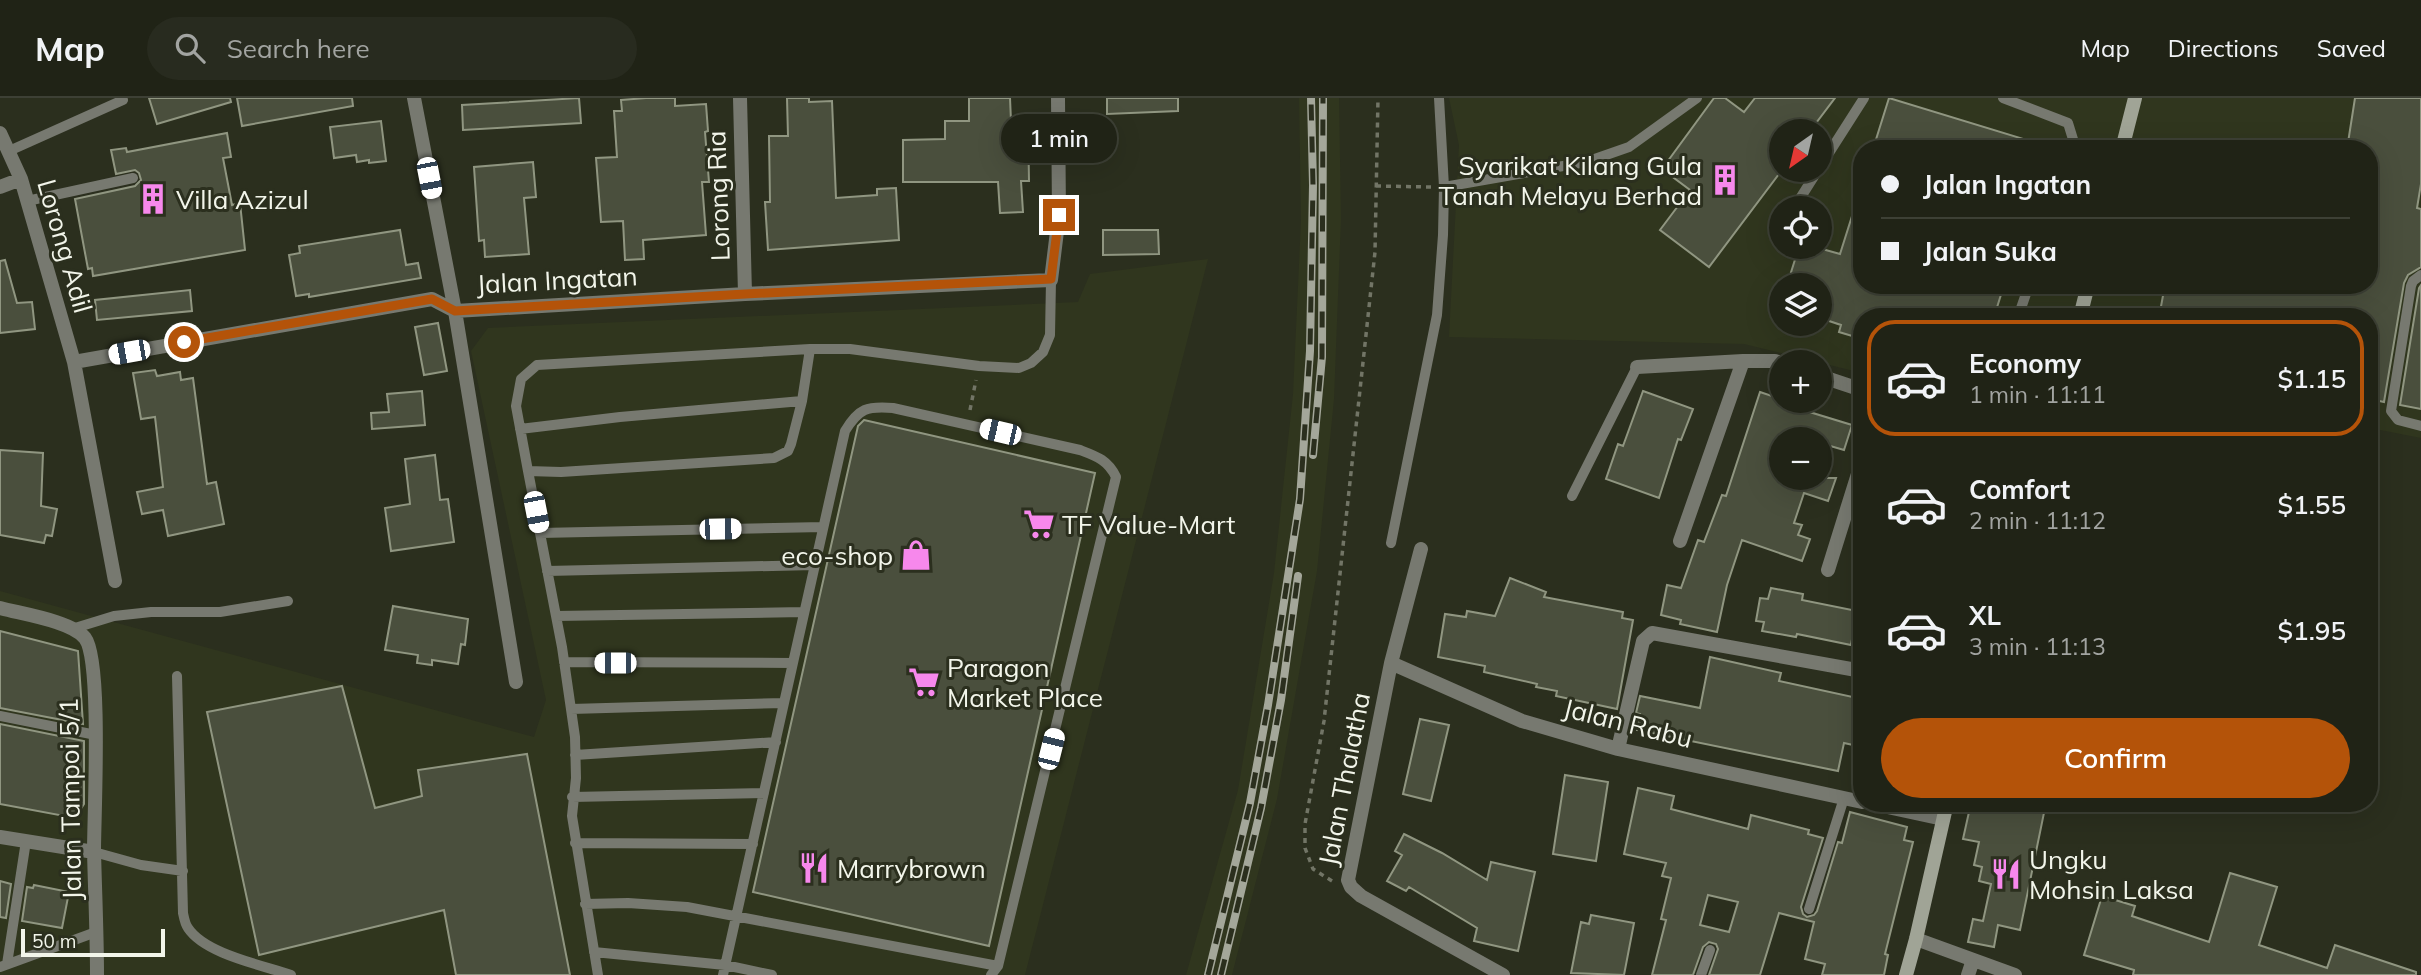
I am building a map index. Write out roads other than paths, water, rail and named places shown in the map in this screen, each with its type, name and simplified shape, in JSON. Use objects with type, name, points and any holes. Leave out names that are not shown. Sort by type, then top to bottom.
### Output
[{"type":"street","points":[[414,98],[455,311],[516,682]]},
{"type":"street","name":"Lorong Ria","points":[[740,98],[745,294]]},
{"type":"street","points":[[1051,279],[1059,215],[1058,98]]},
{"type":"street","points":[[2124,140],[2135,98]]},
{"type":"street","name":"Lorong Adil","points":[[0,133],[21,179],[74,362],[115,581]]},
{"type":"street","points":[[0,187],[21,179]]},
{"type":"street","name":"Jalan Ingatan","points":[[74,362],[432,299],[455,311],[1051,279]]},
{"type":"street","points":[[1680,541],[1743,361]]},
{"type":"street","points":[[1637,367],[1769,361]]},
{"type":"street","points":[[1832,380],[1853,387]]},
{"type":"street","points":[[1828,570],[1853,490]]},
{"type":"street","name":"Jalan Thalatha","points":[[1422,550],[1391,663],[1348,873],[1351,887],[1361,896],[1503,975]]},
{"type":"street","points":[[0,608],[75,628]]},
{"type":"street","name":"Jalan Tampoi 5/1","points":[[75,628],[87,640],[92,662],[96,735],[94,852],[97,975]]},
{"type":"street","points":[[1618,749],[1643,641],[1653,633],[1853,669]]},
{"type":"street","name":"Jalan Rabu","points":[[1391,663],[1522,721],[1618,749],[1853,800]]},
{"type":"street","points":[[1911,812],[1943,819]]},
{"type":"street","points":[[1906,975],[1945,812]]},
{"type":"street","points":[[0,836],[94,852]]},
{"type":"street","points":[[1916,939],[2015,975]]},
{"type":"street","points":[[1968,975],[1973,960]]},
{"type":"lane","points":[[1391,543],[1437,315],[1444,187],[1439,98]]},
{"type":"lane","points":[[1444,187],[1587,162],[1629,147],[1697,98]]},
{"type":"lane","points":[[1832,148],[1864,98]]},
{"type":"lane","points":[[2003,98],[2068,123],[2073,140]]},
{"type":"lane","points":[[9,151],[123,100]]},
{"type":"lane","points":[[27,201],[133,178]]},
{"type":"lane","points":[[2421,275],[2411,286],[2391,411],[2398,420],[2421,426]]},
{"type":"lane","points":[[598,975],[575,843],[572,797],[576,778],[571,709],[516,406],[520,379],[537,365],[810,349],[850,349],[979,366],[1020,368],[1031,363],[1043,352],[1049,335],[1051,279]]},
{"type":"lane","points":[[528,471],[561,472],[774,458],[788,451],[791,444],[802,401],[810,349]]},
{"type":"lane","points":[[1572,496],[1637,367]]},
{"type":"lane","points":[[520,429],[585,420],[802,401]]},
{"type":"lane","points":[[585,904],[687,906],[737,915],[995,971],[1116,477],[1111,466],[1080,450],[893,408],[872,407],[855,414],[845,431],[814,565],[776,742],[737,915],[724,970]]},
{"type":"lane","points":[[540,533],[823,527]]},
{"type":"lane","points":[[547,571],[814,565]]},
{"type":"lane","points":[[75,628],[114,616],[151,612],[220,612],[288,601]]},
{"type":"lane","points":[[556,617],[804,612]]},
{"type":"lane","points":[[564,663],[793,663]]},
{"type":"lane","points":[[177,676],[183,912],[186,926],[199,940],[216,949],[291,975]]},
{"type":"lane","points":[[571,709],[784,703]]},
{"type":"lane","points":[[0,716],[96,735]]},
{"type":"lane","points":[[575,755],[776,742]]},
{"type":"lane","points":[[572,797],[764,793]]},
{"type":"lane","points":[[1808,909],[1844,798]]},
{"type":"lane","points":[[26,841],[4,966],[97,940]]},
{"type":"lane","points":[[575,843],[753,844]]},
{"type":"lane","points":[[94,852],[141,865],[183,871]]},
{"type":"lane","points":[[1701,975],[1710,950]]},
{"type":"lane","points":[[594,952],[772,975]]},
{"type":"railway","points":[[1208,975],[1250,803],[1300,499],[1310,351],[1313,185],[1311,98]]},
{"type":"railway","points":[[1313,455],[1322,357],[1323,98]]},
{"type":"railway","points":[[1221,975],[1261,808],[1281,700],[1298,576]]},
{"type":"place","name":"Syarikat Kilang Gula Tanah Melayu Berhad","points":[[1725,180]]},
{"type":"place","name":"Villa Azizul","points":[[153,199]]},
{"type":"place","name":"TF Value-Mart","points":[[1039,524]]},
{"type":"place","name":"eco-shop","points":[[916,555]]},
{"type":"place","name":"Paragon Market Place","points":[[924,682]]},
{"type":"place","name":"Marrybrown","points":[[814,868]]},
{"type":"place","name":"Ungku Mohsin Laksa","points":[[2006,874]]}]
